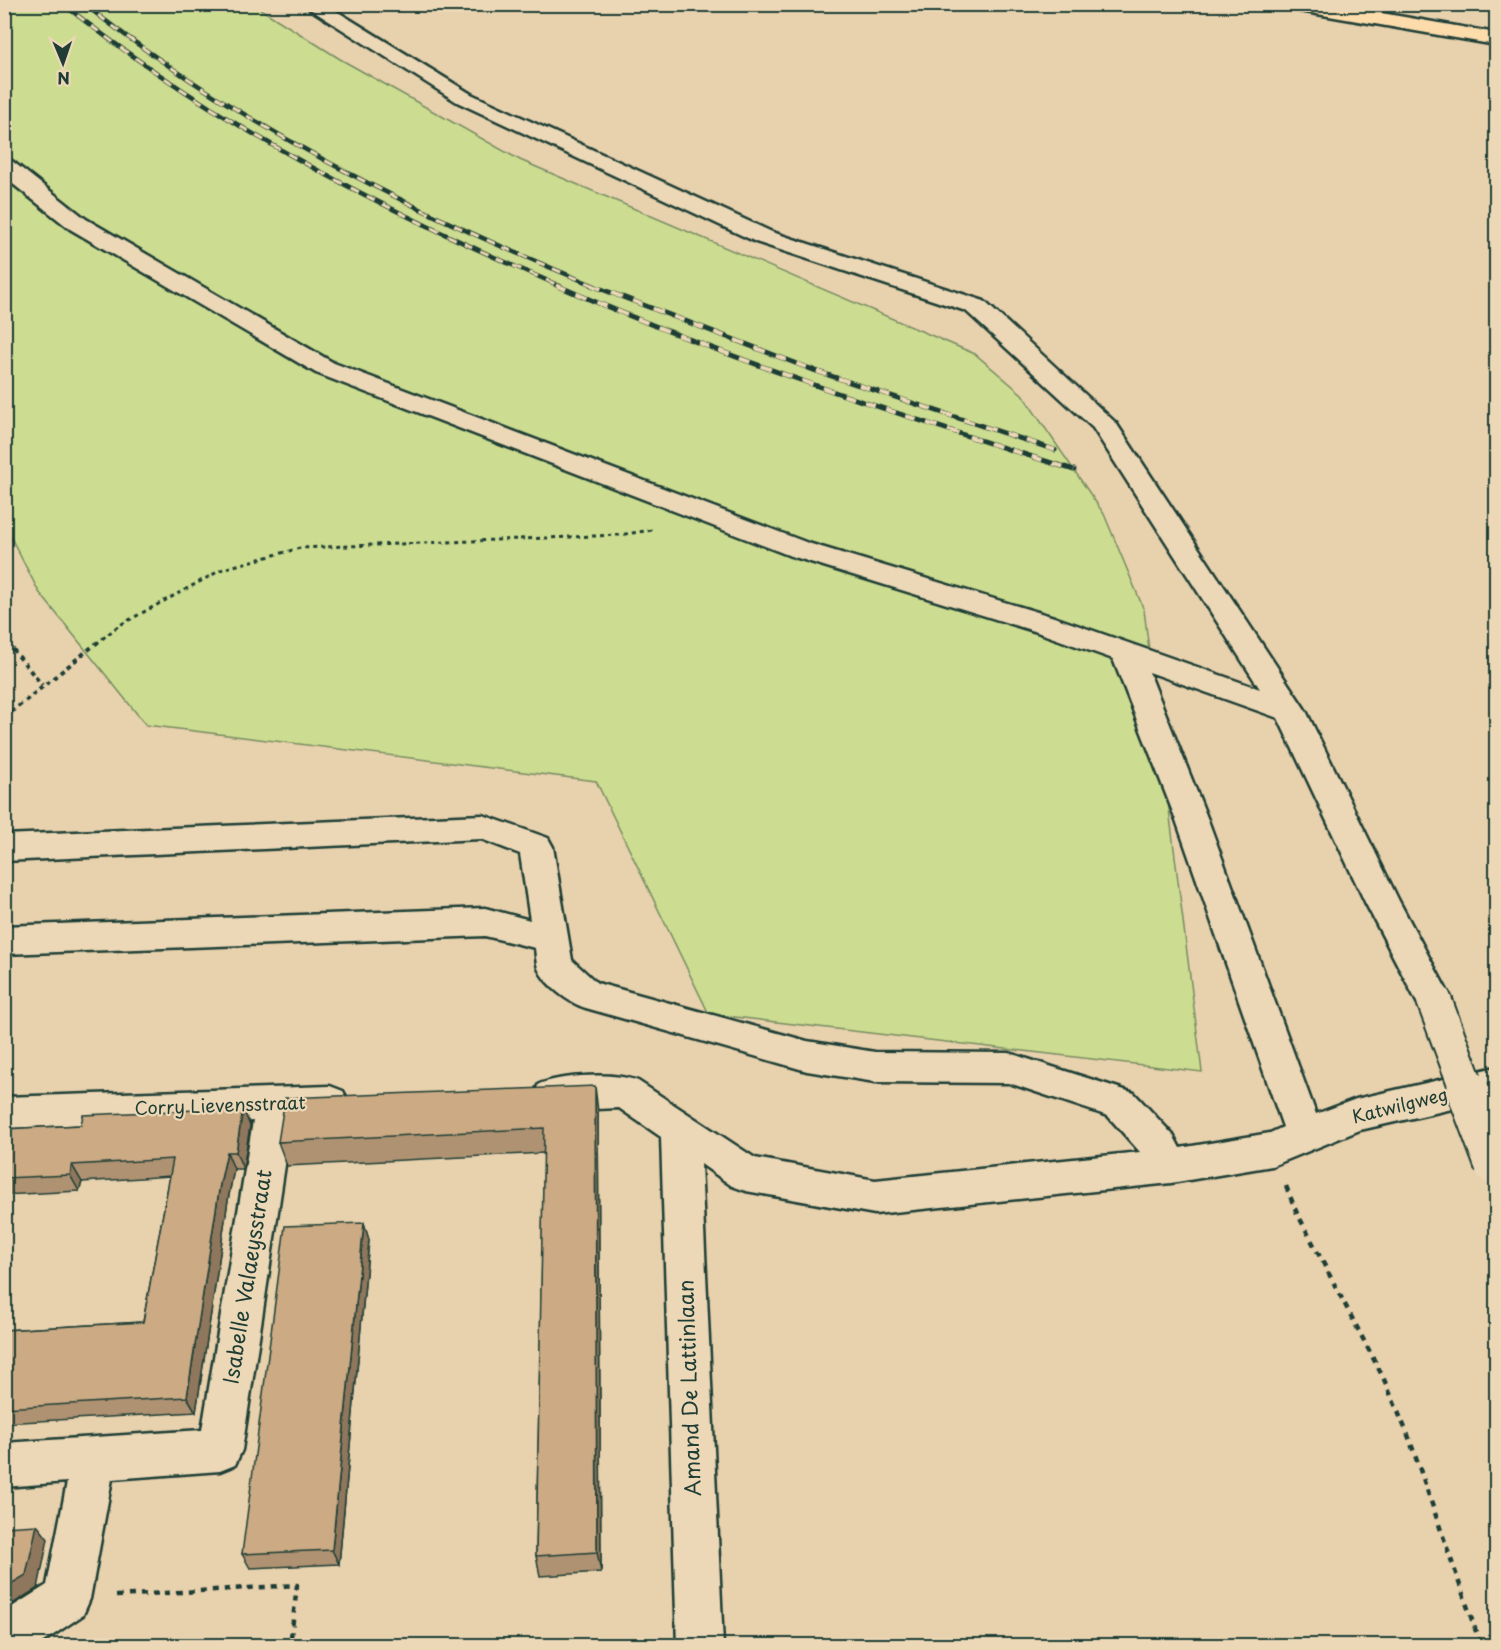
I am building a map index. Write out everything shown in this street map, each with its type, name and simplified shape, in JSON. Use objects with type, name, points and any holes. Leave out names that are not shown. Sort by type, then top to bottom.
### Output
[{"type":"highway","points":[[1294,4],[1497,39]]},
{"type":"highway","points":[[1491,4],[1497,5]]},
{"type":"street","points":[[311,4],[465,98],[764,237],[975,306],[1104,423],[1290,711],[1382,902],[1434,1000],[1497,1164]]},
{"type":"street","points":[[4,166],[78,225],[325,368],[798,549],[1044,624],[1290,711]]},
{"type":"street","points":[[1125,651],[1192,820],[1289,1143]]},
{"type":"street","points":[[4,848],[483,827],[536,847],[555,966],[586,994],[807,1056],[874,1067],[1009,1068],[1121,1104],[1159,1148],[1171,1166]]},
{"type":"street","points":[[4,940],[485,922],[552,939]]},
{"type":"street","name":"Katwilgweg","points":[[680,1130],[746,1174],[875,1197],[1171,1166],[1289,1143],[1356,1115],[1497,1083]]},
{"type":"street","points":[[520,1096],[625,1092],[680,1130]]},
{"type":"street","name":"Corry Lievensstraat","points":[[4,1113],[368,1101]]},
{"type":"street","name":"Isabelle Valaeysstraat","points":[[93,1461],[220,1450],[275,1104]]},
{"type":"street","name":"Amand De Lattinlaan","points":[[680,1130],[700,1646]]},
{"type":"street","points":[[4,1465],[93,1461],[68,1599],[14,1633],[12,1646]]},
{"type":"path","points":[[4,718],[117,626],[223,569],[300,548],[619,535],[657,529]]},
{"type":"path","points":[[4,639],[42,685]]},
{"type":"path","points":[[1289,1143],[1296,1211],[1383,1377],[1407,1435],[1481,1646]]},
{"type":"path","points":[[68,1599],[297,1585],[290,1646]]},
{"type":"green space","points":[[4,5],[254,5],[340,59],[520,160],[975,354],[1022,394],[1104,514],[1144,610],[1202,1072],[709,1014],[596,781],[146,725],[39,592],[5,526]]},
{"type":"building","points":[[595,1086],[597,1552],[536,1556],[544,1128],[278,1142],[285,1098]]},
{"type":"building","points":[[243,1108],[236,1152],[227,1152],[220,1184],[187,1397],[4,1408],[4,1330],[143,1322],[173,1159],[72,1165],[70,1175],[4,1178],[4,1129],[81,1125],[83,1115]]},
{"type":"building","points":[[364,1223],[332,1550],[242,1554],[285,1226]]},
{"type":"building","points":[[37,1525],[26,1575],[4,1588],[4,1527]]},
{"type":"railway","points":[[63,4],[179,88],[302,162],[429,227],[560,286]]},
{"type":"railway","points":[[84,4],[143,48],[204,89],[330,163],[461,228],[595,286]]},
{"type":"railway","points":[[556,285],[683,337],[812,384],[1074,470]]},
{"type":"railway","points":[[591,285],[816,371],[1055,450]]}]
